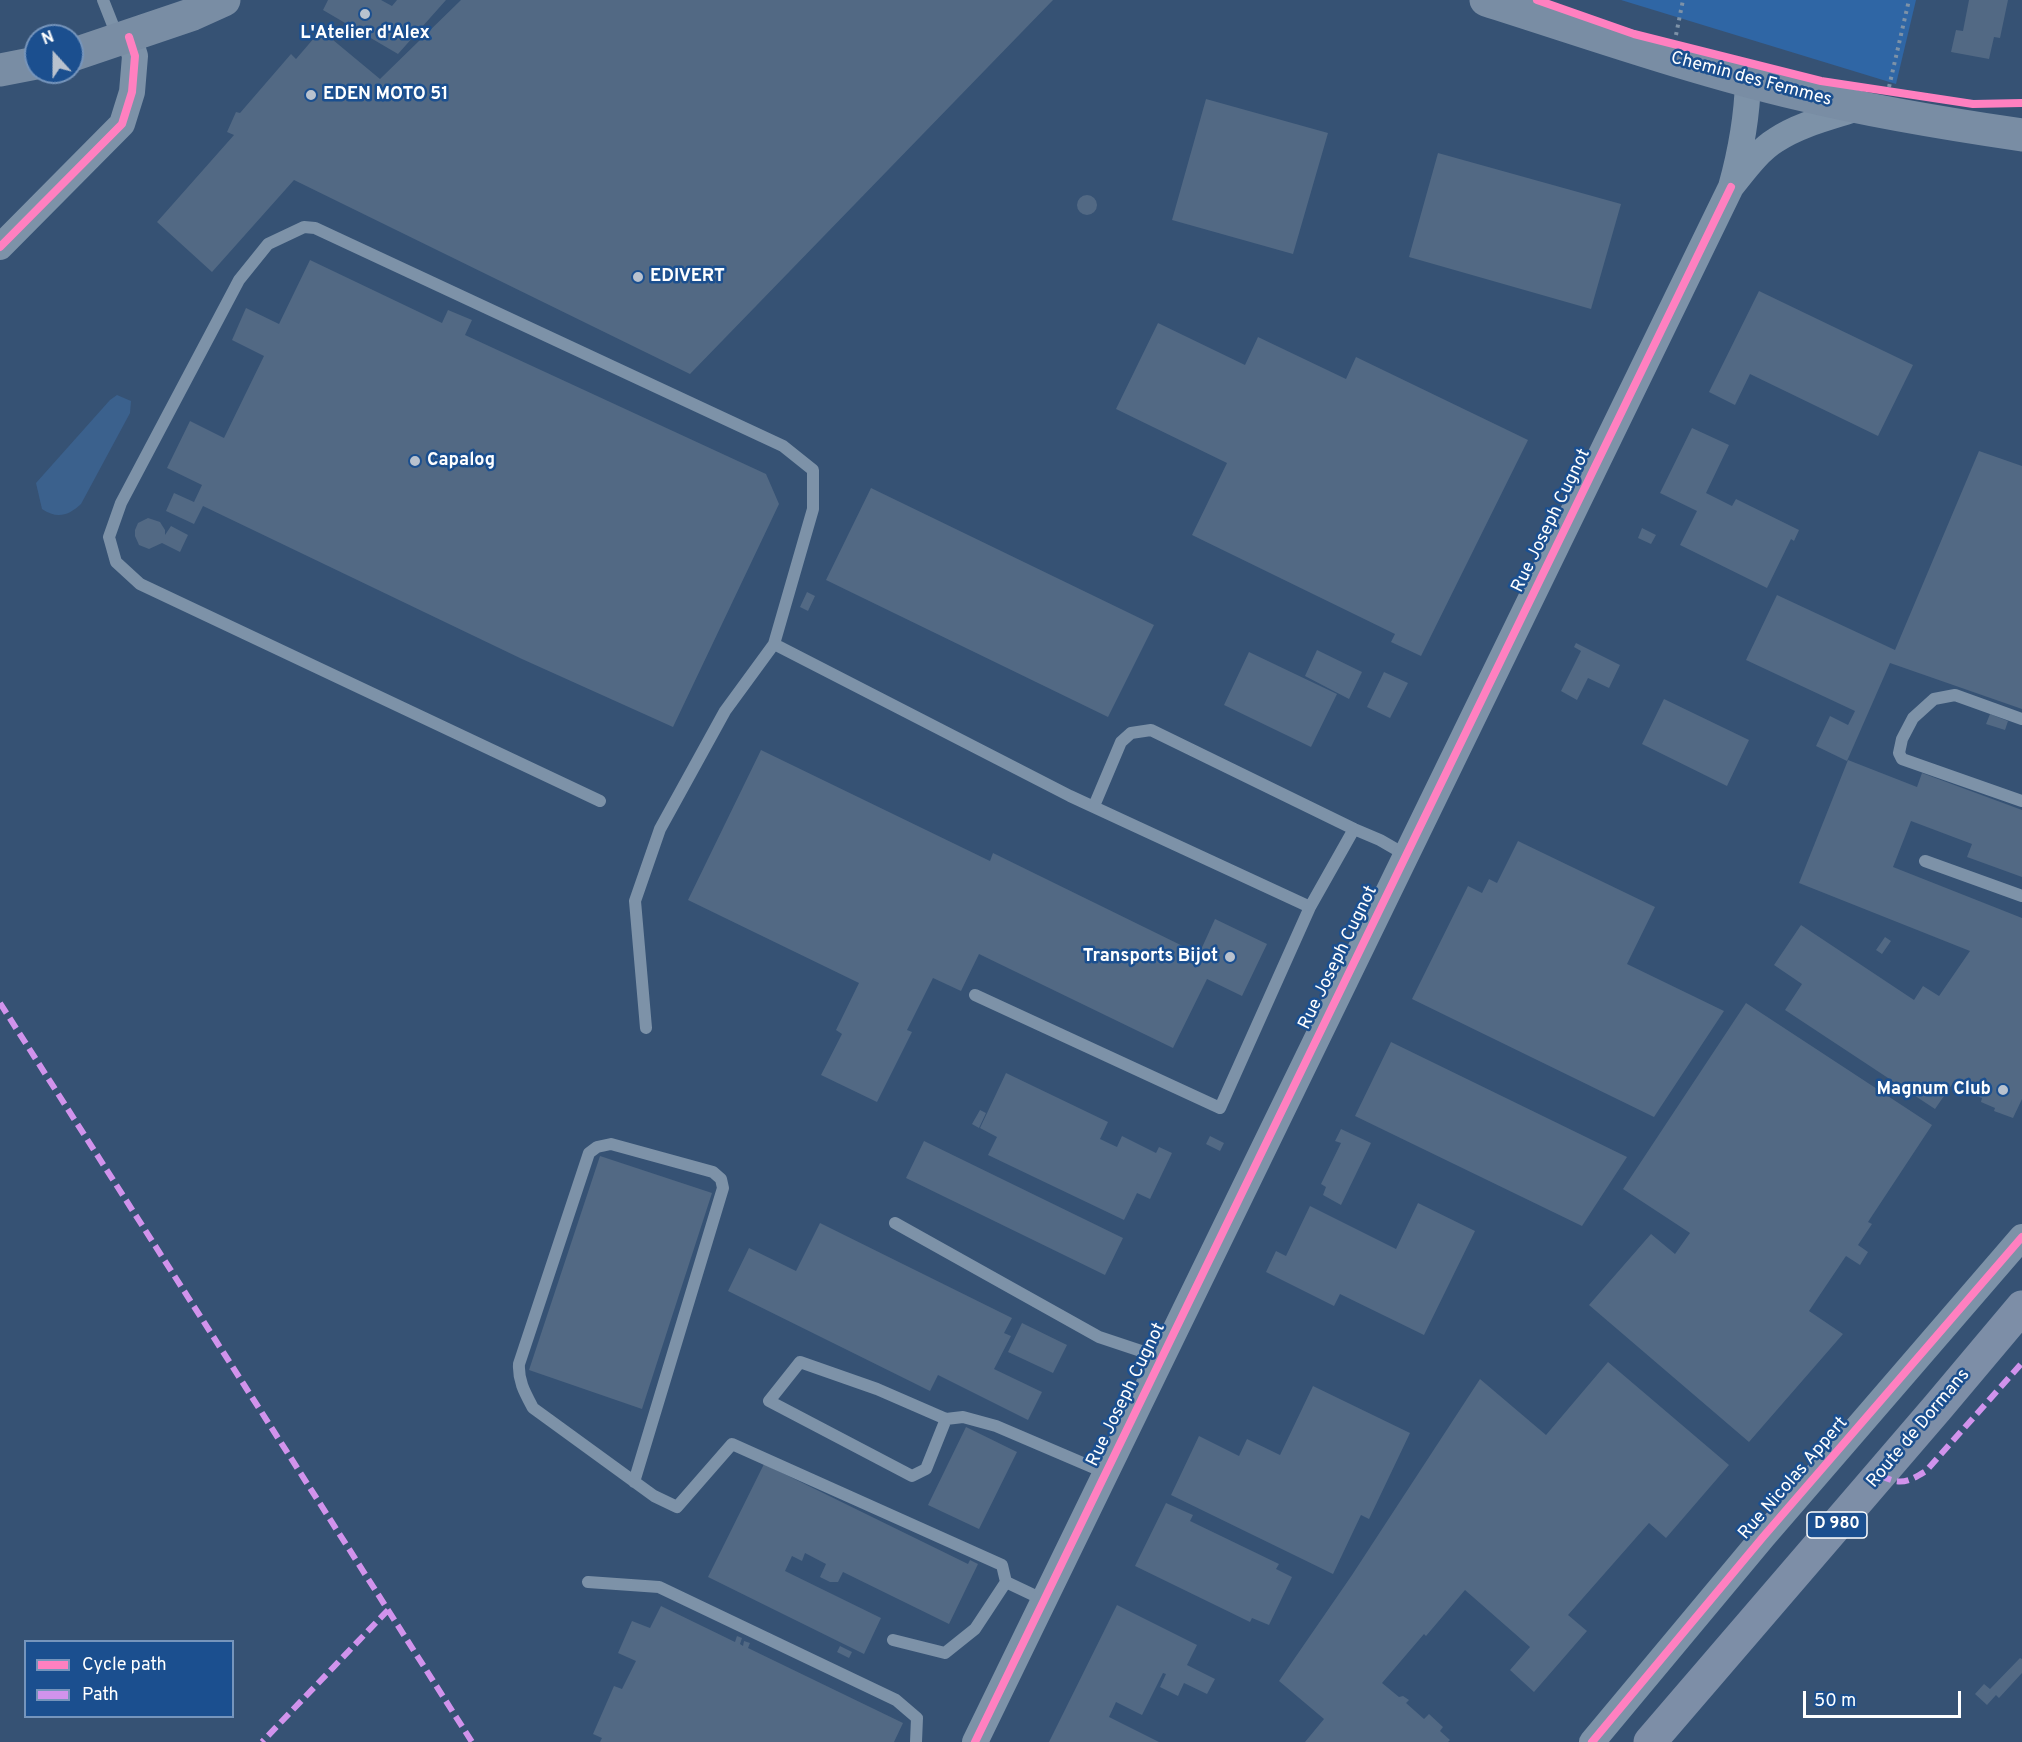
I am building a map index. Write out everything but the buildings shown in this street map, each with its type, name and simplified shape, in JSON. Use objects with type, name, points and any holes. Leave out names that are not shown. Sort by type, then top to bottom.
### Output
[{"type":"main road","name":"Route de Dormans","points":[[1650,1742],[2022,1306]]},
{"type":"street","points":[[84,51],[193,15],[224,0]]},
{"type":"street","name":"Chemin des Femmes","points":[[1486,0],[1748,81],[1867,98],[2022,135]]},
{"type":"street","points":[[0,247],[123,124],[132,92],[135,56],[124,38]]},
{"type":"street","points":[[0,70],[24,65]]},
{"type":"street","name":"Rue Joseph Cugnot","points":[[975,1742],[1731,187],[1742,149],[1748,81]]},
{"type":"street","name":"Rue Joseph Cugnot","points":[[1731,187],[1758,154],[1775,140],[1867,98]]},
{"type":"street","name":"Rue Nicolas Appert","points":[[1592,1742],[1763,1538],[2022,1237]]},
{"type":"lane","points":[[103,0],[124,38]]},
{"type":"lane","points":[[600,801],[140,584],[116,562],[109,537],[121,503],[239,280],[268,244],[304,227],[315,228],[783,446],[813,470],[813,509],[774,644],[725,711],[660,829],[635,901],[646,1028]]},
{"type":"lane","points":[[774,644],[1070,796],[1310,907]]},
{"type":"lane","points":[[2022,719],[1955,695],[1934,699],[1913,718],[1902,739],[1899,753],[1902,759],[2022,801]]},
{"type":"lane","points":[[1094,806],[1121,742],[1131,732],[1151,730],[1380,840],[1406,855]]},
{"type":"lane","points":[[975,995],[1220,1108],[1310,907],[1354,829]]},
{"type":"lane","points":[[1925,861],[2022,896]]},
{"type":"lane","points":[[634,1482],[723,1188],[720,1179],[714,1173],[611,1144],[597,1147],[589,1153],[519,1364],[522,1388],[533,1408],[634,1482],[654,1496],[677,1507],[732,1444],[1002,1564],[1005,1582],[975,1629],[945,1653],[894,1640]]},
{"type":"lane","points":[[896,1223],[1099,1337],[1162,1358]]},
{"type":"lane","points":[[946,1419],[926,1469],[912,1476],[769,1401],[800,1362],[877,1389],[946,1419],[963,1417],[996,1426],[1106,1473]]},
{"type":"lane","points":[[588,1582],[659,1587],[896,1700],[917,1718],[916,1742]]},
{"type":"lane","points":[[1005,1582],[1044,1600]]},
{"type":"path","points":[[1674,45],[1683,0]]},
{"type":"path","points":[[1888,91],[1909,0]]},
{"type":"path","points":[[1867,98],[1888,91],[1898,92]]},
{"type":"shaded area","points":[[1621,0],[1916,0],[1896,84]]},
{"type":"shaded area","points":[[117,395],[131,401],[130,413],[81,504],[62,515],[42,509],[36,483]]},
{"type":"marked path","points":[[0,1003],[388,1610],[262,1742]]},
{"type":"marked path","points":[[1880,1475],[1893,1481],[1904,1481],[1926,1471],[2022,1363]]},
{"type":"marked path","points":[[388,1610],[472,1742]]},
{"type":"cycle path","points":[[1537,0],[1634,34],[1821,81],[1973,104],[2022,103]]},
{"type":"cycle path","points":[[0,247],[122,124],[132,92],[135,56],[129,37]]},
{"type":"cycle path","points":[[975,1742],[1731,187]]},
{"type":"cycle path","points":[[1592,1742],[1763,1537],[2022,1237]]},
{"type":"place","name":"L'Atelier d'Alex","points":[[365,14]]},
{"type":"place","name":"EDEN MOTO 51","points":[[311,95]]},
{"type":"place","name":"EDIVERT","points":[[638,277]]},
{"type":"place","name":"Capalog","points":[[415,461]]},
{"type":"place","name":"Transports Bijot","points":[[1230,957]]},
{"type":"place","name":"Magnum Club","points":[[2003,1090]]}]
